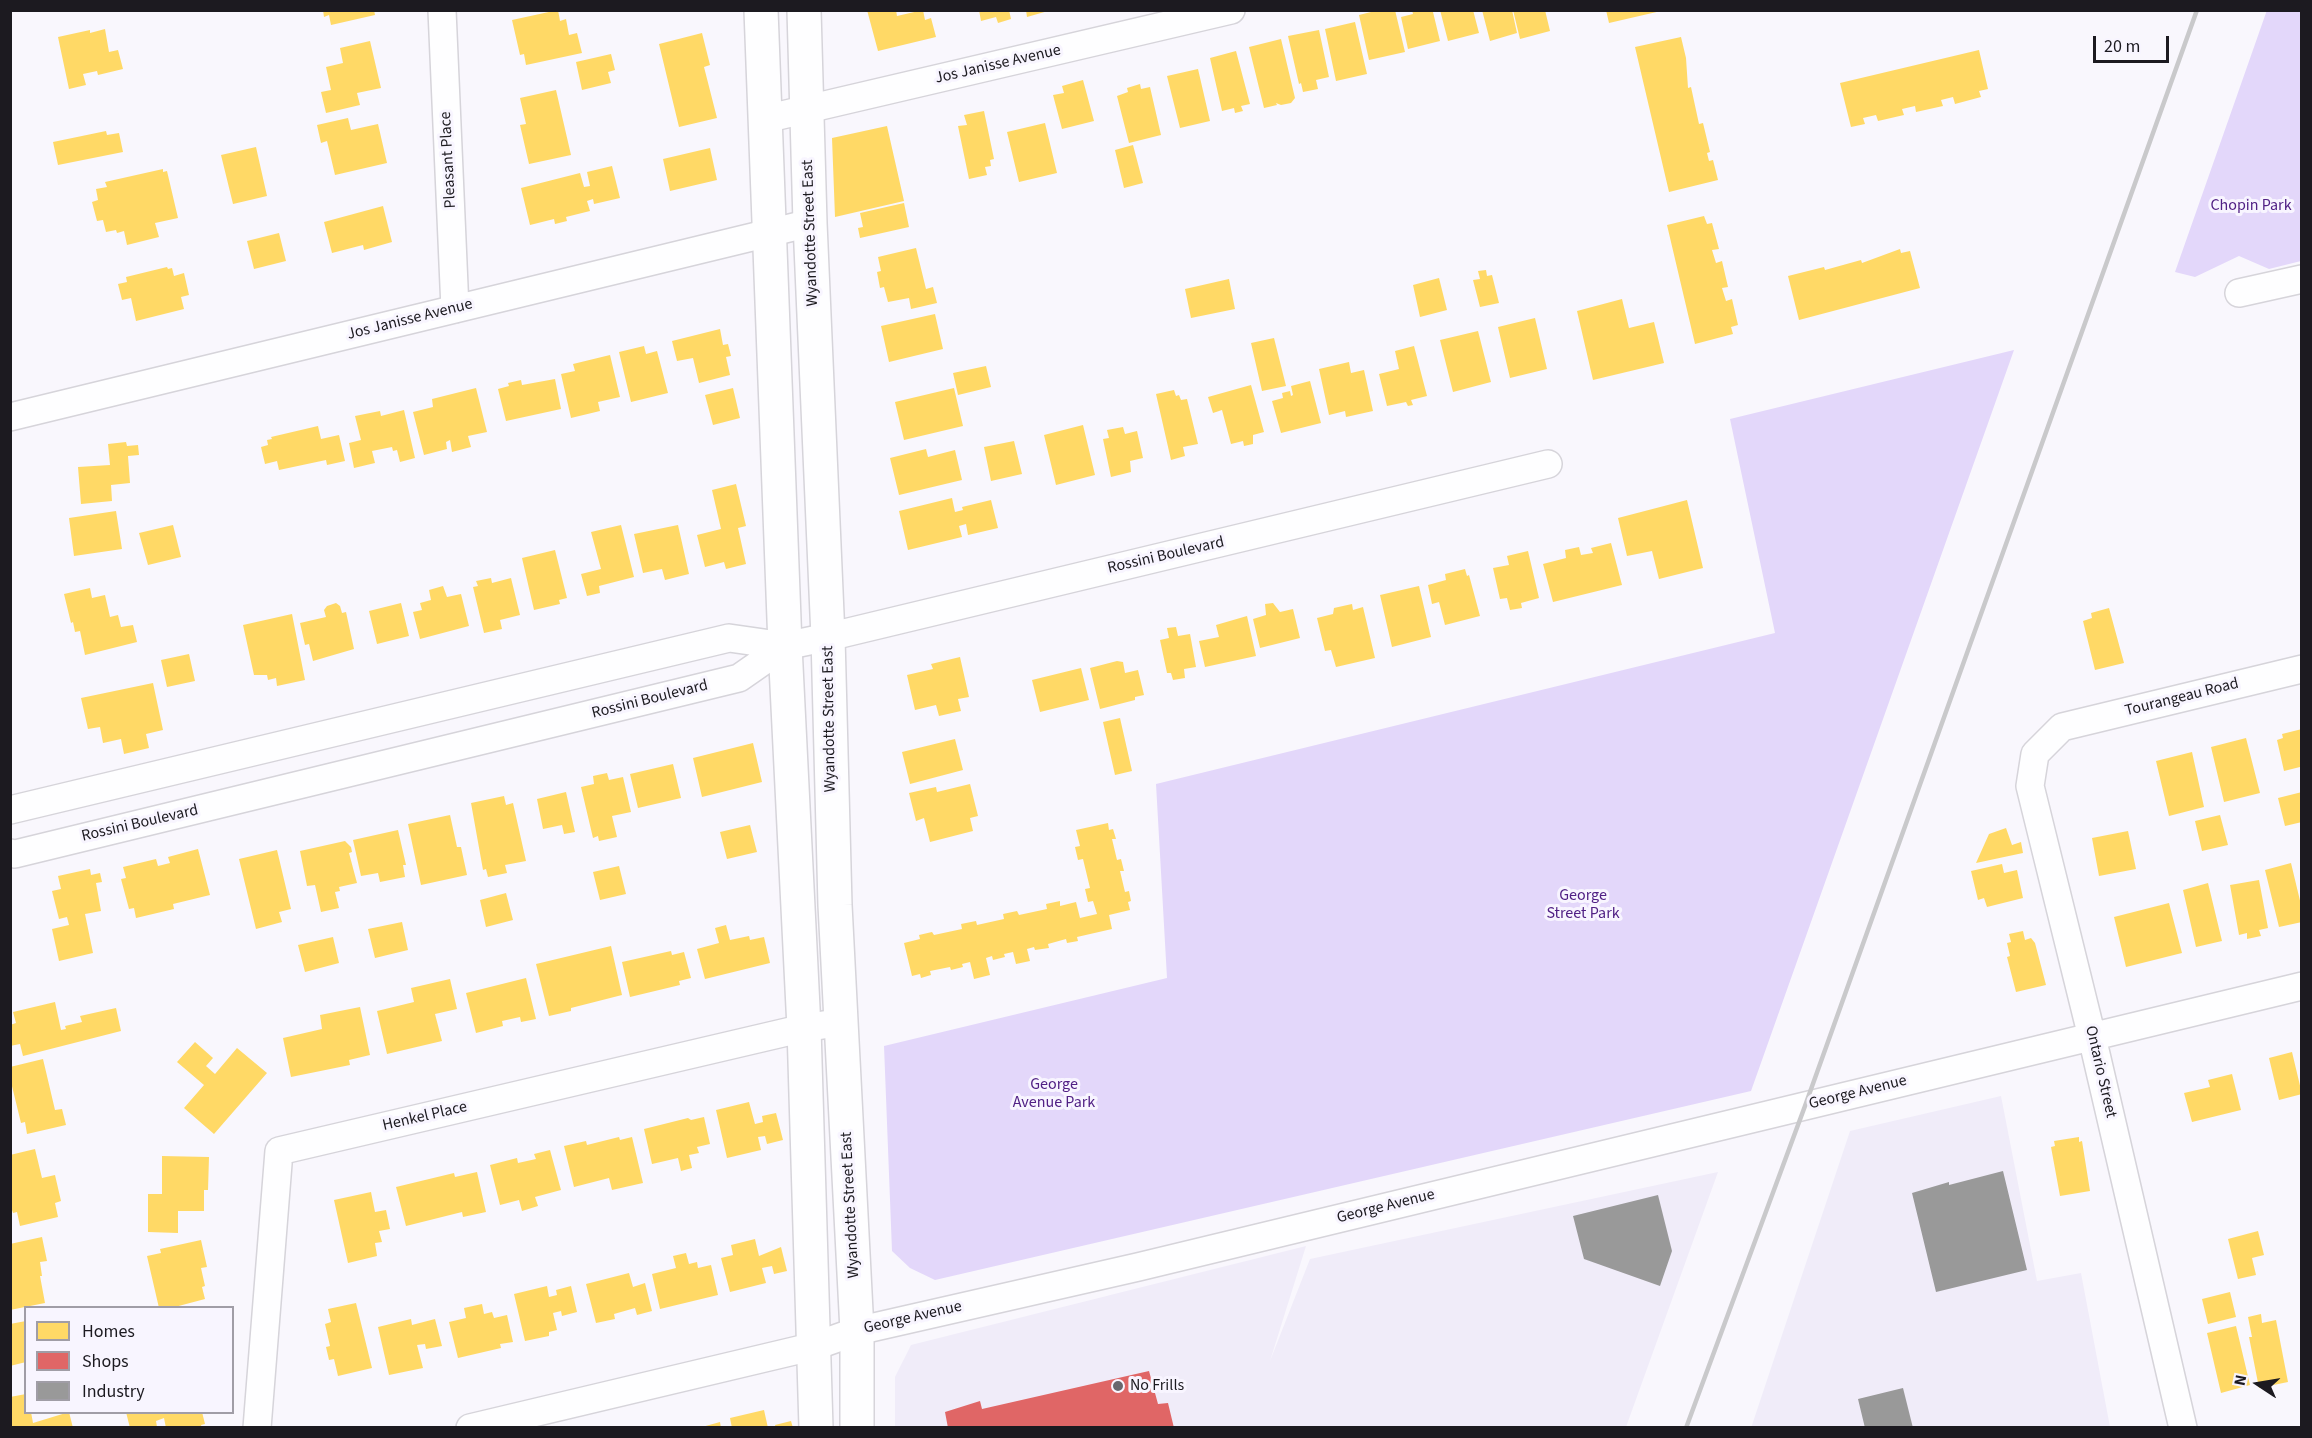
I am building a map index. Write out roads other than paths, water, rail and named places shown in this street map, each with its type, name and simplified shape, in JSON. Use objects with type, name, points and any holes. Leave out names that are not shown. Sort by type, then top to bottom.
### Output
[{"type":"main road","points":[[761,10],[785,646],[804,1028],[816,1428]]},
{"type":"main road","name":"Wyandotte Street East","points":[[804,10],[810,223],[828,637],[835,905],[857,1331],[856,1428]]},
{"type":"street","name":"Pleasant Place","points":[[442,10],[456,309]]},
{"type":"street","name":"Jos Janisse Avenue","points":[[765,119],[1231,10]]},
{"type":"street","name":"Jos Janisse Avenue","points":[[10,417],[768,231],[810,223]]},
{"type":"street","points":[[2239,293],[2301,279]]},
{"type":"street","name":"Rossini Boulevard","points":[[10,810],[729,638],[785,646],[828,637],[1548,465]]},
{"type":"street","name":"Rossini Boulevard","points":[[10,853],[15,854],[740,678],[785,646]]},
{"type":"street","name":"Tourangeau Road","points":[[2062,727],[2301,669]]},
{"type":"street","points":[[497,693],[507,735]]},
{"type":"street","name":"Ontario Street","points":[[2062,727],[2035,754],[2030,786],[2092,1036],[2183,1428]]},
{"type":"street","points":[[259,751],[269,793]]},
{"type":"street","name":"George Avenue","points":[[470,1428],[815,1346],[857,1331],[1155,1262],[2301,986]]},
{"type":"street","name":"Henkel Place","points":[[257,1428],[279,1151],[804,1028],[842,1022]]},
{"type":"railway","points":[[1686,1428],[1805,1106],[2197,10]]},
{"type":"place","name":"No Frills","points":[[1118,1386]]},
{"type":"park label","name":"Chopin Park","points":[[2251,206]]},
{"type":"park label","name":"George Street Park","points":[[1583,905]]},
{"type":"park label","name":"George Avenue Park","points":[[1054,1094]]}]
